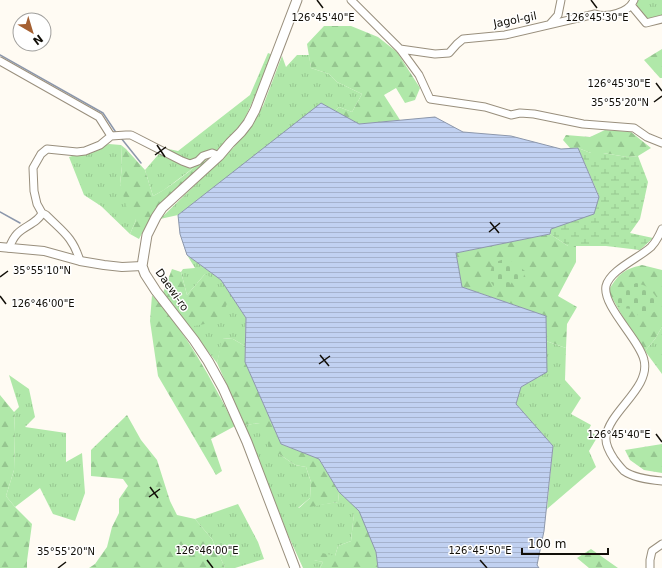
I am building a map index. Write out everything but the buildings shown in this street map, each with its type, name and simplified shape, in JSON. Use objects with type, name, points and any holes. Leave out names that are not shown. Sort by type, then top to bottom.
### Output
[{"type":"main road","name":"Daewi-ro","points":[[295,568],[247,442],[223,388],[208,361],[156,290],[145,274],[142,266],[147,235],[162,208],[219,156],[248,123],[255,110],[297,0]]},
{"type":"street","points":[[351,0],[400,49],[419,75],[430,99],[485,107],[511,115],[520,113],[534,114],[583,124],[634,128],[647,137],[662,143]]},
{"type":"street","points":[[550,24],[558,15],[561,0]]},
{"type":"street","points":[[632,3],[646,23],[662,18]]},
{"type":"street","name":"Jagol-gil","points":[[400,49],[435,54],[449,53],[463,39],[505,35],[595,14],[601,16],[622,12],[632,3]]},
{"type":"street","points":[[0,61],[99,117],[116,136]]},
{"type":"street","points":[[80,261],[76,250],[66,234],[42,213],[34,191],[33,168],[37,159],[47,149],[77,152],[85,151],[116,136],[131,135],[182,162],[190,164],[198,162],[203,156],[212,153],[219,156]]},
{"type":"street","points":[[9,248],[17,233],[40,217],[42,213]]},
{"type":"street","points":[[662,229],[659,237],[651,246],[611,277],[606,285],[605,293],[642,353],[645,362],[644,375],[637,388],[616,416],[607,431],[607,446],[612,456],[625,471],[635,476],[662,481]]},
{"type":"street","points":[[0,247],[44,251],[80,261],[104,265],[122,267],[142,266]]},
{"type":"street","points":[[650,568],[652,551],[661,545]]},
{"type":"green space","points":[[637,0],[662,0],[662,15],[647,19],[637,12]]},
{"type":"green space","points":[[324,26],[351,26],[378,37],[397,52],[420,88],[415,100],[405,103],[396,88],[384,95],[400,120],[359,124],[335,111],[339,107],[352,112],[362,94],[337,82],[329,74],[311,68],[307,44]]},
{"type":"green space","points":[[662,49],[662,78],[660,78],[644,60]]},
{"type":"green space","points":[[268,53],[273,55],[243,123],[219,149],[208,158],[164,190],[153,196],[145,170],[164,148],[178,151],[250,95]]},
{"type":"green space","points":[[297,55],[309,55],[311,68],[329,74],[337,82],[362,94],[352,112],[339,107],[335,111],[321,104],[178,215],[160,219],[234,147],[263,106],[282,56],[286,67]]},
{"type":"green space","points":[[605,130],[631,132],[651,148],[638,156],[627,157],[603,153],[591,153],[578,148],[570,148],[563,140],[566,135],[590,137]]},
{"type":"green space","points":[[109,144],[121,145],[122,166],[120,184],[136,220],[130,234],[101,206],[84,195],[69,157]]},
{"type":"green space","points":[[121,145],[145,170],[153,196],[167,188],[208,158],[198,170],[159,205],[139,239],[130,234],[136,220],[128,212],[120,184],[122,166]]},
{"type":"green space","points":[[578,148],[591,153],[603,153],[627,157],[638,156],[648,182],[640,219],[630,233],[653,238],[640,250],[606,246],[568,246],[550,234],[551,229],[599,196]]},
{"type":"green space","points":[[550,234],[568,246],[576,246],[576,262],[558,296],[577,307],[567,324],[566,348],[546,341],[546,316],[462,287],[456,253]]},
{"type":"green space","points":[[187,255],[221,280],[246,318],[245,346],[233,339],[223,338],[217,363],[189,327],[205,274],[187,295],[181,272],[183,269],[195,268]]},
{"type":"green space","points":[[507,258],[525,271],[523,279],[514,279],[508,288],[498,290],[492,284],[490,278],[493,263]]},
{"type":"green space","points":[[642,265],[662,270],[662,327],[655,339],[645,351],[608,291],[615,280],[625,271]]},
{"type":"green space","points":[[172,269],[181,272],[187,295],[205,274],[210,277],[228,301],[220,321],[189,327],[163,293]]},
{"type":"green space","points":[[636,283],[649,288],[658,299],[656,311],[640,319],[634,309],[621,308],[615,302],[615,294]]},
{"type":"green space","points":[[152,295],[188,341],[208,374],[235,426],[211,439],[222,471],[216,475],[158,376],[150,321]]},
{"type":"green space","points":[[662,327],[662,374],[645,351],[655,339]]},
{"type":"green space","points":[[222,338],[233,339],[245,346],[245,362],[281,444],[319,459],[339,492],[338,502],[298,509],[310,498],[311,482],[306,467],[295,465],[279,454],[271,459],[266,436],[259,435],[260,423],[245,425],[217,363]]},
{"type":"green space","points":[[546,341],[566,348],[565,380],[581,398],[571,414],[591,425],[588,431],[598,436],[589,451],[596,467],[547,509],[553,446],[516,404],[521,387],[546,372]]},
{"type":"green space","points":[[9,375],[29,389],[35,417],[25,427],[66,433],[66,462],[82,453],[85,493],[75,521],[53,514],[40,488],[15,507],[6,496],[14,470],[14,412],[19,407]]},
{"type":"green space","points":[[0,395],[14,412],[14,470],[6,496],[32,524],[27,568],[0,568]]},
{"type":"green space","points":[[127,415],[141,440],[157,460],[170,501],[177,515],[195,519],[212,539],[225,568],[89,568],[95,564],[107,547],[112,527],[119,513],[119,499],[128,486],[123,479],[91,476],[91,450]]},
{"type":"green space","points":[[260,423],[279,454],[295,465],[306,467],[311,482],[310,498],[298,508],[338,502],[339,492],[360,511],[354,513],[351,541],[338,546],[335,556],[314,560],[323,562],[320,568],[303,568],[288,535],[245,425]]},
{"type":"green space","points":[[662,444],[662,473],[644,470],[630,460],[625,450]]},
{"type":"green space","points":[[238,504],[258,542],[264,559],[235,568],[225,568],[212,539],[195,519]]},
{"type":"green space","points":[[360,511],[376,552],[378,568],[320,568],[323,562],[313,560],[318,552],[335,556],[338,546],[351,541],[354,512]]},
{"type":"green space","points":[[591,549],[618,568],[589,568],[577,558]]},
{"type":"water","points":[[321,103],[359,124],[435,117],[463,132],[511,136],[561,149],[578,148],[599,197],[594,214],[551,229],[550,234],[456,253],[462,287],[546,316],[547,372],[521,387],[516,404],[553,446],[544,531],[537,565],[539,568],[378,568],[376,552],[359,511],[339,492],[319,459],[281,444],[245,362],[246,318],[221,280],[187,255],[180,234],[178,215]]},
{"type":"waterway","points":[[0,55],[103,113],[117,134]]},
{"type":"waterway","points":[[121,138],[141,163]]},
{"type":"waterway","points":[[0,212],[20,223]]}]
